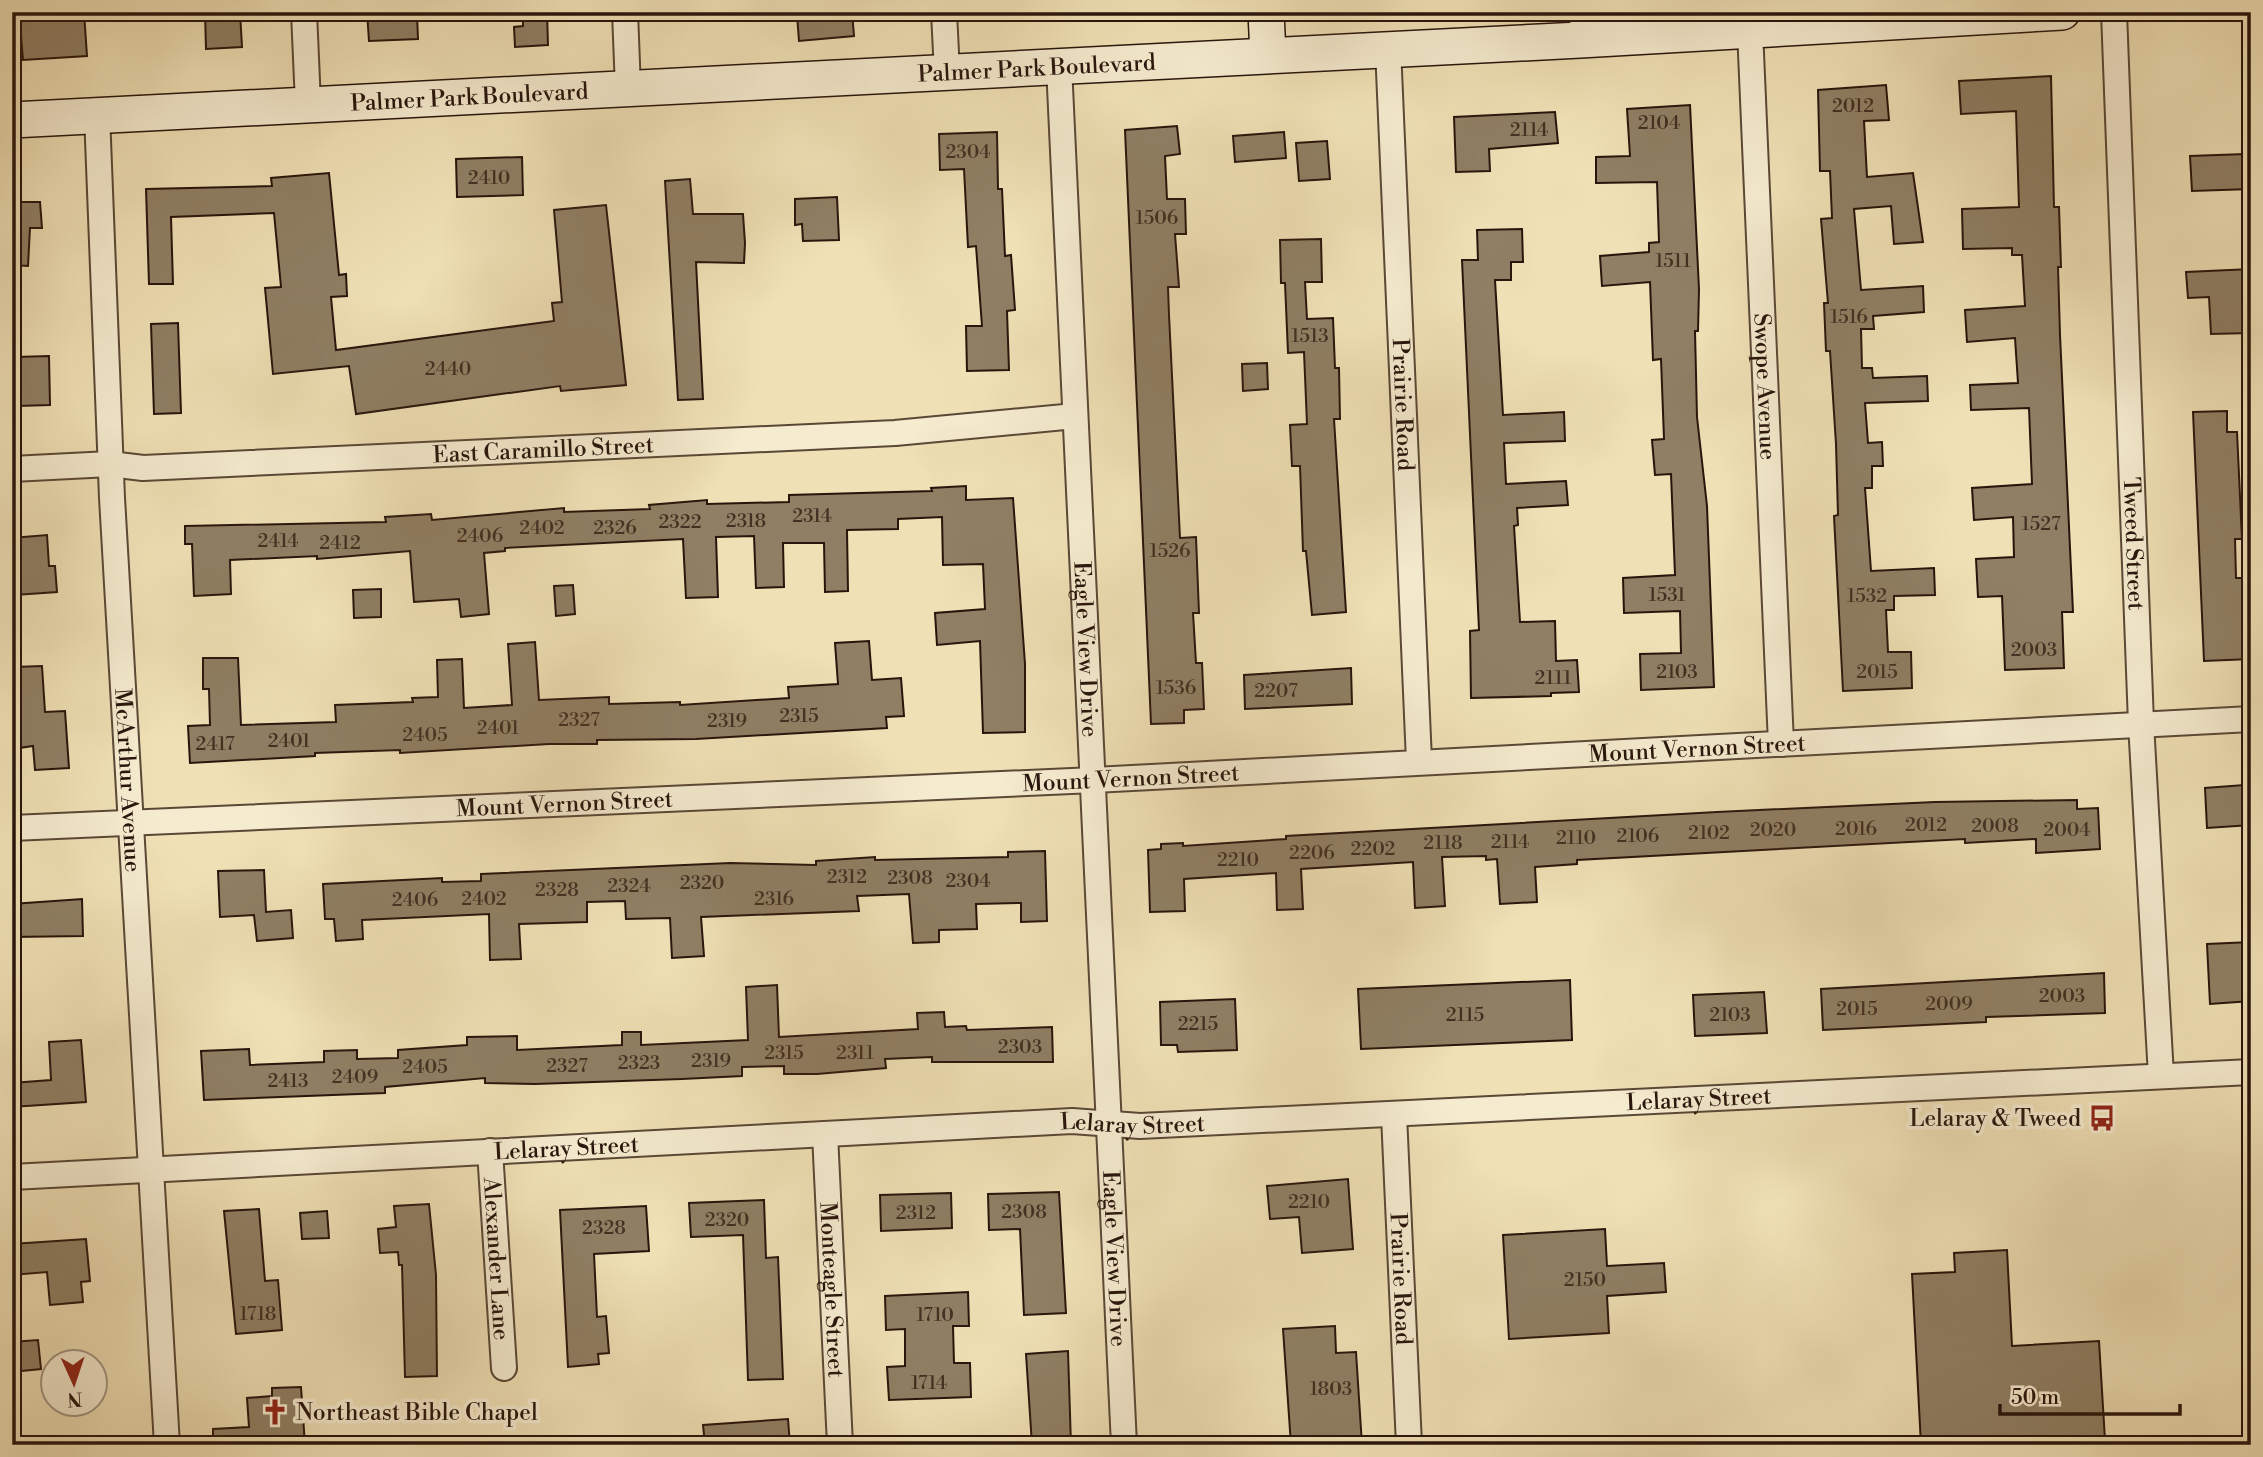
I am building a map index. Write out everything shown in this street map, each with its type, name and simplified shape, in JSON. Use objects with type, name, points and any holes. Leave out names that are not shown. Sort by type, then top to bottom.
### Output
[{"type":"main road","points":[[1266,12],[1268,55]]},
{"type":"main road","name":"Palmer Park Boulevard","points":[[12,120],[1388,48],[1582,26],[1750,30],[1932,15],[2062,12]]},
{"type":"street","points":[[304,12],[309,104]]},
{"type":"street","points":[[625,12],[628,89]]},
{"type":"street","points":[[944,12],[947,73]]},
{"type":"street","name":"Tweed Street","points":[[2114,12],[2141,723],[2161,1076]]},
{"type":"street","name":"Swope Avenue","points":[[1750,30],[1780,744]]},
{"type":"street","name":"Prairie Road","points":[[1388,48],[1419,761]]},
{"type":"street","name":"Eagle View Drive","points":[[1059,66],[1124,1445]]},
{"type":"street","name":"McArthur Avenue","points":[[97,114],[110,464],[167,1445]]},
{"type":"street","name":"East Caramillo Street","points":[[12,469],[110,464],[143,468],[826,437],[1075,416]]},
{"type":"street","name":"Mount Vernon Street","points":[[12,828],[1094,780],[2251,719]]},
{"type":"street","name":"Lelaray Street","points":[[12,1177],[149,1167],[1072,1121],[1140,1126],[2251,1072]]},
{"type":"street","name":"Prairie Road","points":[[1394,1115],[1409,1445]]},
{"type":"street","name":"Monteagle Street","points":[[825,1133],[840,1445]]},
{"type":"street","name":"Alexander Lane","points":[[490,1151],[504,1368]]},
{"type":"building","points":[[19,12],[84,12],[87,56],[23,60]]},
{"type":"building","points":[[205,12],[240,12],[242,47],[206,49]]},
{"type":"building","points":[[367,12],[417,14],[418,39],[369,41]]},
{"type":"building","points":[[523,12],[547,12],[548,45],[515,47],[514,27],[523,26]]},
{"type":"building","points":[[852,12],[854,36],[799,41],[797,15]]},
{"type":"building","points":[[2051,76],[2054,207],[2059,207],[2060,335],[2073,612],[2062,612],[2064,668],[2005,670],[2002,596],[1978,597],[1976,559],[2014,557],[2013,517],[1974,520],[1972,488],[2032,484],[2029,408],[1971,410],[1970,385],[2018,383],[2015,338],[1967,342],[1965,310],[2025,306],[2022,255],[2012,255],[2012,248],[1963,249],[1962,209],[2019,207],[2016,111],[1961,114],[1959,81]]},
{"type":"building","points":[[1886,85],[1889,120],[1864,121],[1867,177],[1913,173],[1923,242],[1894,244],[1891,206],[1854,209],[1861,290],[1923,286],[1924,312],[1873,316],[1874,329],[1861,329],[1862,368],[1872,368],[1873,378],[1927,376],[1928,401],[1865,403],[1868,443],[1882,442],[1883,466],[1872,466],[1872,488],[1865,488],[1871,571],[1934,568],[1935,595],[1894,596],[1894,610],[1886,610],[1888,652],[1911,652],[1912,688],[1843,691],[1834,516],[1838,515],[1836,444],[1830,351],[1826,351],[1824,303],[1828,303],[1821,219],[1832,218],[1830,171],[1820,171],[1818,90]]},
{"type":"building","points":[[1690,105],[1699,289],[1698,331],[1695,331],[1697,417],[1707,506],[1714,687],[1641,690],[1640,654],[1681,653],[1680,611],[1624,613],[1623,578],[1675,575],[1671,474],[1655,475],[1652,440],[1664,439],[1661,359],[1653,360],[1650,282],[1602,286],[1600,256],[1649,252],[1649,243],[1659,242],[1657,182],[1596,183],[1596,157],[1630,156],[1627,109]]},
{"type":"building","points":[[1555,112],[1558,143],[1489,149],[1490,171],[1456,172],[1454,117]]},
{"type":"building","points":[[1177,126],[1180,154],[1165,156],[1167,199],[1185,199],[1186,234],[1175,234],[1179,287],[1168,287],[1169,315],[1180,538],[1196,537],[1199,613],[1193,613],[1196,663],[1202,663],[1204,709],[1184,710],[1184,723],[1151,724],[1125,130]]},
{"type":"building","points":[[997,132],[998,189],[1002,189],[1005,256],[1011,255],[1015,310],[1007,311],[1009,370],[967,371],[966,326],[982,326],[976,246],[968,247],[964,169],[940,170],[939,134]]},
{"type":"building","points":[[1284,132],[1286,158],[1235,162],[1233,136]]},
{"type":"building","points":[[1327,141],[1330,179],[1299,181],[1296,143]]},
{"type":"building","points":[[2245,154],[2245,164],[2251,164],[2251,189],[2192,191],[2190,156]]},
{"type":"building","points":[[522,157],[523,195],[457,197],[456,159]]},
{"type":"building","points":[[329,173],[339,275],[346,274],[347,296],[331,297],[336,350],[554,321],[552,303],[562,302],[554,210],[606,205],[626,385],[561,391],[560,386],[356,414],[349,366],[273,374],[265,288],[281,287],[274,213],[171,217],[173,284],[149,284],[146,189],[272,186],[271,178]]},
{"type":"building","points":[[690,179],[693,214],[743,214],[744,263],[696,262],[703,399],[678,400],[665,181]]},
{"type":"building","points":[[837,197],[839,240],[803,241],[802,224],[795,225],[795,199]]},
{"type":"building","points":[[12,202],[40,202],[42,228],[30,228],[28,266],[12,265]]},
{"type":"building","points":[[1522,229],[1523,262],[1511,262],[1511,280],[1495,280],[1503,415],[1564,412],[1565,441],[1504,443],[1506,484],[1566,481],[1568,505],[1517,508],[1518,525],[1514,526],[1520,622],[1555,621],[1556,661],[1577,660],[1579,692],[1551,693],[1551,696],[1471,698],[1470,631],[1479,630],[1462,260],[1478,260],[1477,230]]},
{"type":"building","points":[[1321,239],[1322,282],[1305,282],[1307,319],[1333,318],[1335,368],[1339,368],[1340,419],[1334,419],[1346,612],[1312,615],[1306,551],[1303,551],[1300,466],[1292,466],[1290,425],[1307,424],[1304,352],[1288,353],[1280,240]]},
{"type":"building","points":[[2251,269],[2251,333],[2211,334],[2209,297],[2188,298],[2186,272]]},
{"type":"building","points":[[178,323],[181,413],[154,414],[151,324]]},
{"type":"building","points":[[49,356],[50,405],[17,406],[16,357]]},
{"type":"building","points":[[1267,363],[1268,389],[1243,391],[1242,364]]},
{"type":"building","points":[[2227,411],[2227,432],[2237,432],[2242,539],[2235,539],[2236,578],[2248,578],[2251,659],[2204,661],[2193,412]]},
{"type":"building","points":[[966,486],[966,500],[1013,498],[1025,664],[1025,732],[983,733],[980,641],[937,645],[935,613],[985,609],[983,564],[943,565],[942,517],[898,519],[898,529],[847,530],[848,591],[825,592],[824,543],[783,543],[784,587],[756,588],[754,536],[716,537],[718,597],[686,598],[683,539],[505,548],[505,551],[484,553],[489,614],[461,617],[459,599],[414,602],[410,551],[317,559],[317,556],[230,560],[231,594],[194,596],[192,544],[185,544],[185,526],[386,522],[385,517],[431,514],[432,520],[564,508],[564,512],[650,509],[649,505],[707,500],[707,504],[789,502],[789,495],[932,491],[931,488]]},
{"type":"building","points":[[47,535],[49,566],[55,566],[57,592],[15,595],[12,538]]},
{"type":"building","points":[[573,585],[575,614],[556,616],[554,586]]},
{"type":"building","points":[[381,589],[381,617],[354,618],[353,590]]},
{"type":"building","points":[[869,641],[872,680],[901,678],[904,716],[886,717],[887,728],[696,739],[597,740],[597,744],[549,744],[400,753],[400,750],[315,753],[315,756],[190,763],[188,726],[210,725],[209,689],[203,689],[203,658],[238,658],[241,725],[336,722],[335,705],[413,702],[412,698],[438,697],[437,660],[462,659],[464,708],[512,705],[508,644],[535,642],[539,700],[609,697],[609,704],[680,702],[680,705],[789,698],[788,687],[838,684],[835,643]]},
{"type":"building","points":[[42,666],[45,712],[65,711],[69,768],[35,770],[33,746],[19,748],[14,667]]},
{"type":"building","points":[[1351,668],[1352,704],[1245,709],[1244,675]]},
{"type":"building","points":[[2244,785],[2245,793],[2251,792],[2251,825],[2207,828],[2205,788]]},
{"type":"building","points":[[2077,800],[2077,809],[2098,808],[2100,849],[2036,853],[2036,839],[1965,843],[1965,839],[1577,860],[1577,864],[1535,867],[1537,902],[1500,904],[1497,859],[1486,860],[1486,856],[1442,857],[1445,906],[1415,908],[1413,862],[1301,869],[1303,909],[1277,910],[1276,873],[1184,879],[1185,911],[1150,912],[1148,850],[1161,849],[1161,844],[1183,843],[1183,846],[1286,839],[1286,836],[1717,812],[1935,802]]},
{"type":"building","points":[[1045,851],[1047,921],[1021,922],[1021,903],[976,904],[977,929],[939,930],[939,942],[913,943],[909,894],[857,896],[859,911],[701,917],[704,956],[672,958],[670,918],[626,919],[625,901],[587,902],[587,922],[519,924],[521,959],[490,960],[489,914],[362,920],[363,939],[336,941],[334,919],[325,919],[323,884],[442,878],[442,882],[481,881],[481,874],[730,863],[816,865],[816,861],[875,857],[875,860],[1008,857],[1008,852]]},
{"type":"building","points":[[264,870],[266,912],[291,910],[293,938],[257,941],[254,915],[220,917],[218,871]]},
{"type":"building","points":[[82,899],[83,936],[12,937],[12,904]]},
{"type":"building","points":[[2251,942],[2251,1001],[2210,1004],[2207,944]]},
{"type":"building","points":[[2104,973],[2105,1013],[1986,1017],[1986,1022],[1823,1030],[1821,989]]},
{"type":"building","points":[[1570,980],[1572,1040],[1361,1049],[1358,989]]},
{"type":"building","points":[[777,985],[779,1037],[918,1029],[917,1013],[944,1012],[945,1027],[966,1026],[967,1030],[1052,1027],[1053,1062],[932,1062],[932,1057],[885,1059],[886,1068],[817,1074],[784,1074],[784,1066],[742,1067],[742,1076],[535,1084],[485,1083],[485,1078],[385,1087],[385,1093],[204,1100],[201,1051],[249,1049],[250,1065],[324,1062],[324,1051],[357,1050],[357,1059],[398,1058],[398,1050],[467,1045],[467,1037],[517,1036],[517,1050],[622,1045],[622,1032],[641,1032],[641,1045],[748,1040],[746,987]]},
{"type":"building","points":[[1764,992],[1767,1033],[1695,1036],[1693,995]]},
{"type":"building","points":[[1235,999],[1237,1050],[1178,1052],[1177,1045],[1161,1045],[1160,1002]]},
{"type":"building","points":[[81,1040],[86,1102],[12,1107],[12,1083],[51,1080],[49,1042]]},
{"type":"building","points":[[1348,1179],[1353,1249],[1302,1253],[1299,1217],[1270,1219],[1267,1186]]},
{"type":"building","points":[[1059,1192],[1066,1313],[1024,1315],[1020,1229],[989,1230],[988,1194]]},
{"type":"building","points":[[951,1193],[952,1228],[881,1231],[880,1195]]},
{"type":"building","points":[[764,1200],[766,1258],[778,1257],[783,1379],[748,1380],[743,1235],[691,1237],[689,1203]]},
{"type":"building","points":[[429,1204],[436,1275],[437,1376],[405,1377],[402,1265],[399,1265],[398,1252],[380,1253],[378,1229],[396,1227],[394,1206]]},
{"type":"building","points":[[646,1206],[649,1251],[594,1254],[597,1317],[606,1316],[609,1353],[598,1354],[599,1364],[568,1367],[560,1210]]},
{"type":"building","points":[[259,1209],[265,1281],[278,1280],[282,1330],[236,1334],[224,1211]]},
{"type":"building","points":[[327,1211],[329,1238],[302,1239],[300,1213]]},
{"type":"building","points":[[1605,1229],[1607,1266],[1664,1263],[1666,1292],[1607,1296],[1609,1333],[1509,1339],[1503,1235]]},
{"type":"building","points":[[86,1239],[90,1281],[81,1282],[83,1302],[50,1305],[47,1272],[12,1275],[12,1244]]},
{"type":"building","points":[[2007,1250],[2012,1346],[2099,1341],[2105,1440],[2039,1445],[1921,1445],[1912,1274],[1955,1272],[1954,1253]]},
{"type":"building","points":[[968,1292],[969,1326],[953,1326],[954,1363],[970,1363],[971,1397],[889,1400],[887,1367],[905,1366],[905,1329],[886,1330],[885,1296]]},
{"type":"building","points":[[1335,1326],[1336,1353],[1356,1352],[1362,1445],[1291,1445],[1283,1329]]},
{"type":"building","points":[[38,1340],[38,1369],[12,1372],[12,1342]]},
{"type":"building","points":[[1068,1351],[1071,1445],[1032,1445],[1026,1354]]},
{"type":"building","name":"Northeast Bible Chapel","points":[[301,1387],[305,1445],[213,1445],[213,1429],[249,1427],[247,1398],[272,1396],[272,1388]]},
{"type":"building","points":[[788,1419],[790,1445],[705,1445],[703,1425]]},
{"type":"place","name":"Lelaray & Tweed","points":[[2102,1118]]},
{"type":"place","name":"Northeast Bible Chapel","points":[[275,1412]]}]
